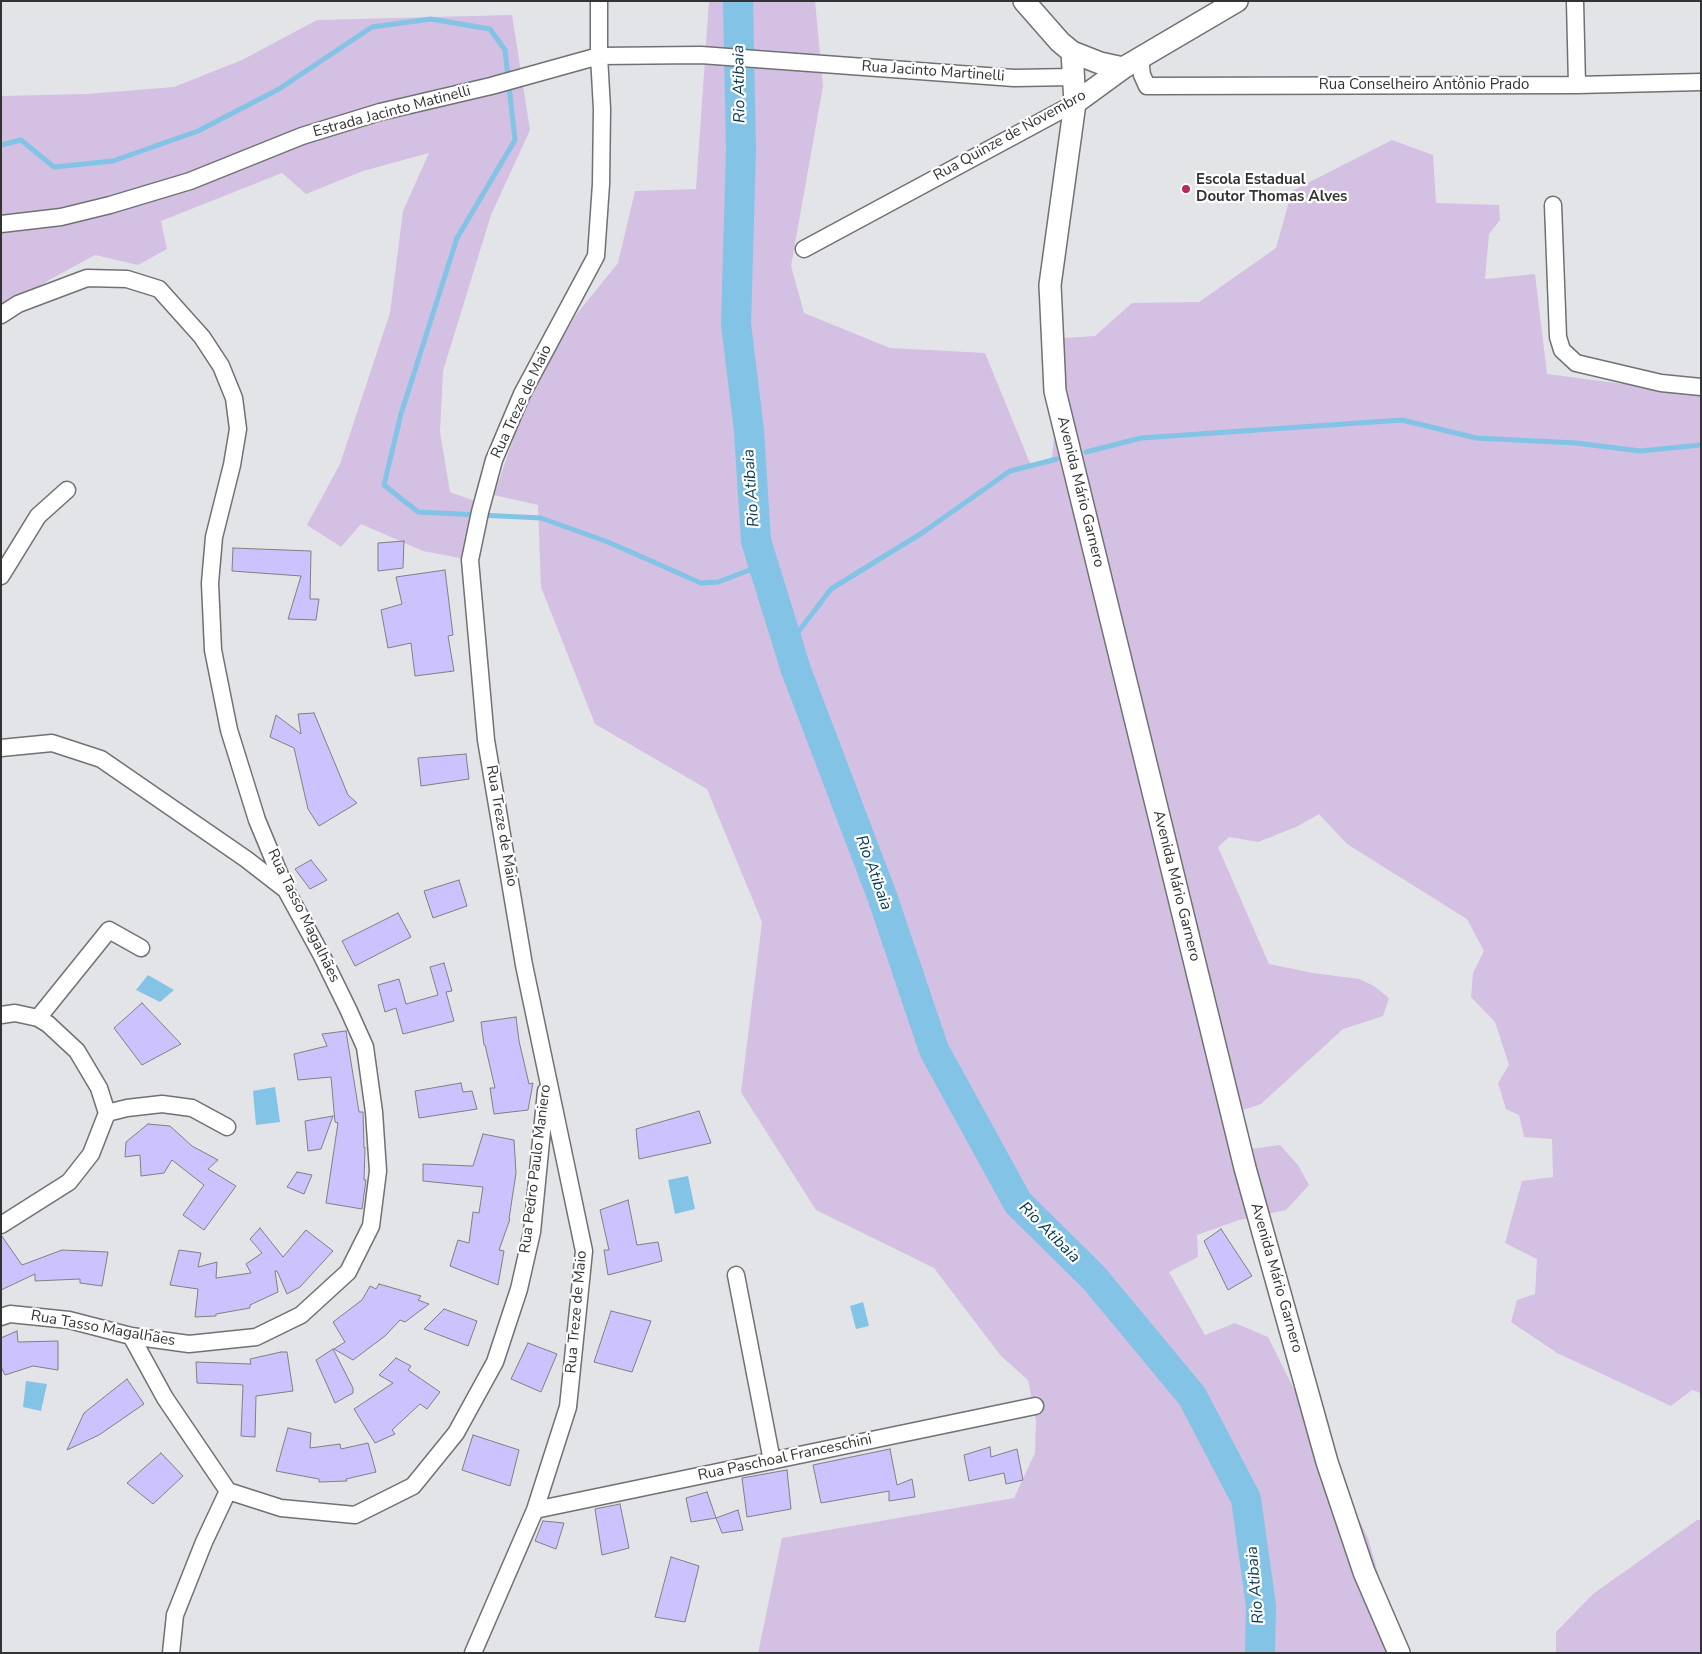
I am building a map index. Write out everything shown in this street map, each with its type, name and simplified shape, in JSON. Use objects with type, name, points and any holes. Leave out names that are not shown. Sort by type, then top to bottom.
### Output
[{"type":"main road","points":[[1024,1],[1060,42],[1072,52],[1100,63],[1131,63]]},
{"type":"main road","name":"Rua Quinze de Novembro","points":[[1075,103],[1131,63],[1237,1]]},
{"type":"main road","name":"Avenida Mário Garnero","points":[[1072,52],[1075,103],[1050,285],[1055,391],[1245,1168],[1327,1462],[1364,1572],[1399,1653]]},
{"type":"street","name":"Rua Treze de Maio","points":[[473,1653],[534,1510],[568,1407],[584,1252],[524,965],[486,740],[470,560],[494,460],[522,394],[596,256],[601,184],[602,110],[599,56],[599,1]]},
{"type":"street","points":[[1575,1],[1577,85]]},
{"type":"street","name":"Estrada Jacinto Matinelli","points":[[1,224],[61,217],[110,205],[190,181],[302,136],[380,112],[491,86],[599,56],[701,55],[793,62]]},
{"type":"street","name":"Rua Jacinto Martinelli","points":[[793,62],[1014,78],[1074,77]]},
{"type":"street","name":"Rua Conselheiro Antônio Prado","points":[[1131,63],[1142,75],[1147,86],[1577,85],[1701,82]]},
{"type":"street","name":"Rua Quinze de Novembro","points":[[804,249],[1075,103]]},
{"type":"street","points":[[1553,205],[1558,337],[1562,350],[1576,363],[1661,383],[1701,387]]},
{"type":"street","name":"Rua Tasso Magalhães","points":[[1,315],[18,304],[87,278],[127,279],[159,289],[202,337],[221,366],[234,398],[238,429],[232,465],[214,537],[210,583],[213,650],[229,730],[257,820],[287,892],[322,956],[364,1047],[374,1112],[378,1170],[371,1226],[348,1272],[301,1315],[256,1336],[189,1344],[132,1336],[69,1320],[10,1314],[1,1317]]},
{"type":"street","points":[[1,576],[38,516],[67,490]]},
{"type":"street","points":[[1,748],[52,743],[101,759],[246,860],[287,892]]},
{"type":"street","points":[[38,1018],[110,930],[141,948]]},
{"type":"street","points":[[1,1015],[15,1013],[38,1018],[48,1024],[77,1051],[99,1088],[107,1113],[91,1154],[69,1182],[1,1225]]},
{"type":"street","name":"Rua Pedro Paulo Maniero","points":[[228,1491],[281,1508],[355,1514],[413,1486],[456,1433],[495,1362],[519,1289],[532,1232],[547,1076]]},
{"type":"street","points":[[107,1113],[126,1108],[162,1104],[192,1108],[226,1127]]},
{"type":"street","points":[[736,1275],[772,1461]]},
{"type":"street","points":[[132,1336],[165,1398],[228,1491],[204,1542],[175,1615],[171,1653]]},
{"type":"street","name":"Rua Paschoal Franceschini","points":[[534,1510],[1034,1406]]},
{"type":"shaded area","points":[[709,1],[815,1],[823,86],[791,266],[804,313],[890,348],[985,353],[1032,468],[1052,457],[1064,338],[1095,336],[1132,303],[1199,302],[1276,248],[1292,191],[1392,140],[1433,155],[1436,203],[1499,205],[1500,220],[1489,234],[1485,279],[1535,274],[1547,374],[1701,394],[1701,1393],[1692,1390],[1671,1406],[1557,1353],[1511,1322],[1517,1300],[1535,1294],[1537,1259],[1505,1243],[1522,1181],[1553,1177],[1552,1139],[1524,1137],[1519,1115],[1506,1109],[1498,1083],[1509,1065],[1495,1022],[1471,997],[1473,973],[1484,951],[1467,919],[1347,844],[1319,814],[1296,827],[1258,842],[1229,837],[1218,847],[1269,964],[1313,973],[1359,979],[1374,986],[1389,998],[1383,1016],[1343,1029],[1261,1104],[1240,1111],[1251,1149],[1280,1145],[1298,1165],[1309,1185],[1286,1210],[1239,1220],[1197,1235],[1198,1257],[1169,1272],[1205,1335],[1235,1323],[1268,1337],[1368,1538],[1401,1653],[758,1653],[782,1538],[1014,1498],[1035,1453],[1036,1421],[1028,1380],[1001,1356],[934,1268],[816,1210],[741,1092],[762,922],[707,789],[595,724],[541,587],[538,505],[494,495],[526,402],[576,315],[618,263],[635,191],[696,189]]},
{"type":"shaded area","points":[[512,15],[530,130],[491,215],[443,371],[440,432],[450,492],[475,501],[470,560],[423,551],[361,524],[341,547],[307,525],[340,464],[390,313],[403,211],[429,153],[363,171],[306,194],[282,173],[161,221],[167,249],[138,265],[95,255],[49,280],[1,314],[1,96],[87,94],[174,87],[242,60],[317,20]]},
{"type":"shaded area","points":[[1697,1520],[1701,1520],[1701,1653],[1556,1653],[1556,1632],[1593,1594]]},
{"type":"water","points":[[148,975],[174,990],[160,1002],[136,990]]},
{"type":"water","points":[[275,1087],[280,1122],[256,1125],[253,1091]]},
{"type":"water","points":[[688,1176],[695,1209],[675,1214],[668,1180]]},
{"type":"water","points":[[863,1302],[869,1326],[856,1329],[850,1306]]},
{"type":"water","points":[[26,1381],[47,1384],[41,1411],[23,1407]]},
{"type":"building","points":[[404,541],[403,568],[378,571],[378,543]]},
{"type":"building","points":[[233,548],[311,551],[310,599],[319,599],[316,620],[288,619],[301,576],[232,571]]},
{"type":"building","points":[[445,570],[453,635],[448,636],[454,671],[415,676],[411,643],[388,648],[381,610],[402,604],[396,577]]},
{"type":"building","points":[[314,713],[348,795],[357,803],[319,826],[308,809],[294,748],[270,737],[276,715],[301,734],[298,714]]},
{"type":"building","points":[[466,754],[469,779],[421,786],[418,758]]},
{"type":"building","points":[[311,860],[327,880],[310,889],[295,869]]},
{"type":"building","points":[[459,880],[467,906],[433,918],[424,891]]},
{"type":"building","points":[[398,913],[411,937],[355,966],[342,941]]},
{"type":"building","points":[[444,963],[452,991],[446,992],[454,1021],[403,1034],[396,1008],[385,1012],[378,985],[399,979],[406,1004],[438,995],[430,967]]},
{"type":"building","points":[[142,1003],[181,1044],[142,1065],[114,1028]]},
{"type":"building","points":[[516,1017],[519,1041],[529,1084],[533,1083],[528,1110],[494,1114],[490,1088],[495,1088],[484,1045],[481,1022]]},
{"type":"building","points":[[346,1031],[359,1112],[363,1112],[364,1180],[366,1180],[362,1209],[326,1203],[338,1123],[335,1122],[331,1077],[298,1080],[294,1054],[327,1046],[322,1034]]},
{"type":"building","points":[[461,1083],[463,1092],[472,1091],[477,1109],[419,1118],[415,1091]]},
{"type":"building","points":[[699,1111],[711,1143],[639,1159],[636,1129]]},
{"type":"building","points":[[333,1116],[321,1149],[308,1151],[305,1121]]},
{"type":"building","points":[[148,1124],[170,1126],[192,1146],[218,1160],[208,1169],[236,1186],[204,1230],[183,1215],[204,1185],[172,1160],[164,1173],[141,1176],[140,1155],[125,1157],[126,1142]]},
{"type":"building","points":[[483,1134],[514,1140],[516,1173],[510,1219],[499,1250],[504,1251],[498,1285],[450,1266],[458,1240],[469,1243],[473,1212],[479,1213],[483,1187],[423,1181],[423,1164],[473,1166]]},
{"type":"building","points":[[297,1172],[312,1175],[304,1194],[287,1187]]},
{"type":"building","points":[[628,1200],[637,1245],[658,1242],[662,1261],[608,1275],[604,1250],[609,1250],[600,1210]]},
{"type":"building","points":[[260,1228],[283,1257],[306,1230],[333,1251],[300,1287],[287,1294],[277,1271],[275,1271],[278,1292],[250,1305],[250,1308],[216,1314],[216,1316],[195,1317],[198,1289],[170,1285],[179,1250],[201,1253],[198,1267],[217,1262],[216,1278],[251,1273],[246,1264],[262,1253],[250,1239]]},
{"type":"building","points":[[1221,1229],[1252,1276],[1228,1290],[1204,1241]]},
{"type":"building","points":[[1,1235],[22,1265],[62,1250],[108,1252],[102,1286],[80,1283],[80,1279],[35,1281],[35,1274],[1,1290]]},
{"type":"building","points":[[379,1284],[421,1296],[418,1300],[429,1304],[405,1322],[400,1320],[385,1336],[353,1360],[334,1349],[345,1342],[333,1322],[362,1300],[370,1286],[376,1289]]},
{"type":"building","points":[[444,1309],[477,1321],[468,1346],[424,1329]]},
{"type":"building","points":[[611,1311],[651,1321],[632,1372],[594,1362]]},
{"type":"building","points":[[17,1331],[18,1342],[58,1341],[58,1370],[33,1366],[5,1375],[1,1367],[1,1338]]},
{"type":"building","points":[[528,1343],[557,1354],[541,1392],[511,1379]]},
{"type":"building","points":[[333,1349],[353,1388],[353,1393],[335,1403],[316,1360]]},
{"type":"building","points":[[287,1352],[293,1391],[256,1396],[255,1437],[241,1436],[243,1385],[197,1383],[196,1362],[251,1364],[250,1359]]},
{"type":"building","points":[[396,1358],[411,1366],[408,1370],[440,1392],[427,1409],[420,1404],[392,1430],[395,1434],[375,1443],[354,1409],[393,1383],[379,1375]]},
{"type":"building","points":[[127,1379],[144,1404],[99,1435],[67,1450],[84,1413]]},
{"type":"building","points":[[288,1428],[311,1433],[310,1448],[340,1444],[341,1449],[368,1443],[376,1472],[346,1479],[347,1481],[319,1482],[319,1479],[276,1471]]},
{"type":"building","points":[[473,1435],[519,1450],[510,1486],[462,1470]]},
{"type":"building","points":[[990,1447],[991,1457],[1017,1449],[1023,1480],[1006,1484],[1004,1473],[969,1481],[964,1455]]},
{"type":"building","points":[[890,1449],[897,1485],[912,1479],[915,1497],[889,1501],[889,1491],[821,1503],[813,1465]]},
{"type":"building","points":[[161,1453],[183,1476],[153,1504],[127,1483]]},
{"type":"building","points":[[787,1470],[791,1509],[747,1517],[742,1478]]},
{"type":"building","points":[[707,1492],[716,1518],[691,1522],[686,1498]]},
{"type":"building","points":[[620,1504],[629,1548],[602,1555],[595,1509]]},
{"type":"building","points":[[738,1510],[743,1530],[722,1533],[716,1518]]},
{"type":"building","points":[[543,1521],[564,1523],[556,1549],[535,1541]]},
{"type":"building","points":[[671,1557],[699,1566],[685,1622],[655,1617]]},
{"type":"waterway","name":"Rio Atibaia","points":[[738,1],[741,149],[736,324],[749,431],[756,541],[796,670],[882,896],[934,1050],[1018,1203],[1094,1278],[1192,1396],[1246,1499],[1261,1606],[1260,1653]]},
{"type":"waterway","points":[[1,145],[21,140],[54,167],[113,161],[198,131],[279,89],[372,27],[431,19],[490,29],[505,50],[515,140],[457,238],[401,414],[384,485],[418,512],[541,518],[608,542],[701,583],[718,582],[763,565]]},
{"type":"waterway","points":[[1086,452],[1141,438],[1402,420],[1476,438],[1576,443],[1640,451],[1701,445]]},
{"type":"waterway","points":[[789,644],[831,589],[922,533],[1010,471],[1057,459]]},
{"type":"place","name":"Escola Estadual Doutor Thomas Alves","points":[[1186,189]]}]
